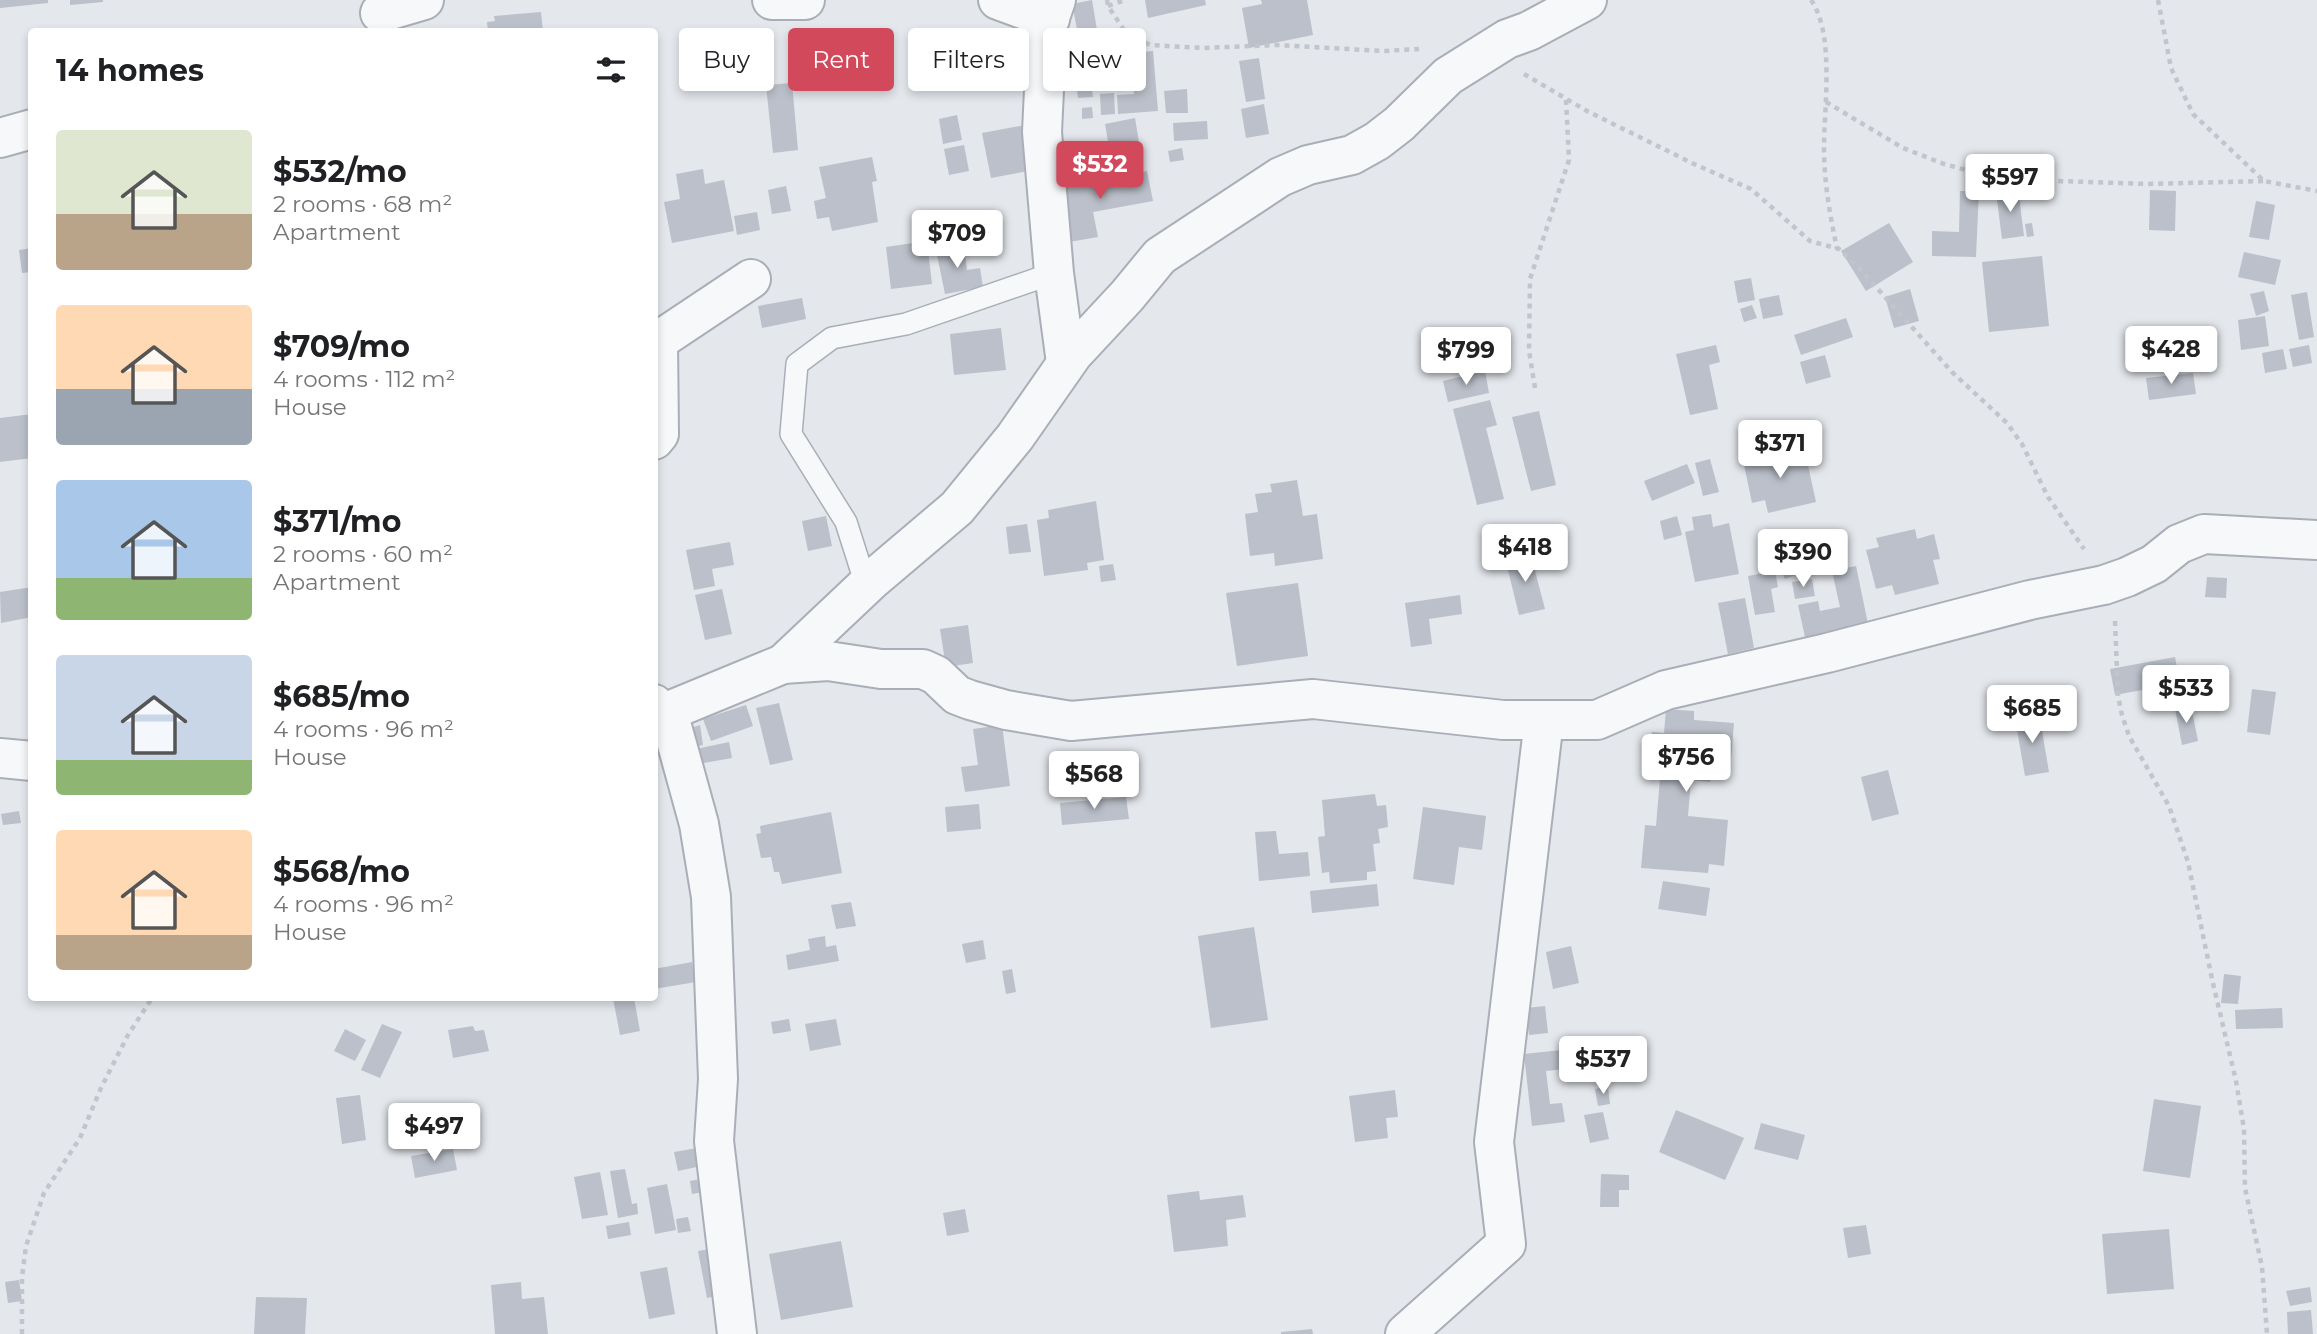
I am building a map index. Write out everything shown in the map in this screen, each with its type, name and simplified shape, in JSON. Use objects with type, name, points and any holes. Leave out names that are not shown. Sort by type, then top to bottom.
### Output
[{"type":"street","points":[[379,15],[424,0]]},
{"type":"street","points":[[772,0],[805,0]]},
{"type":"street","points":[[998,0],[1053,10],[1047,26],[1042,132],[1054,273],[1066,363]]},
{"type":"street","points":[[783,664],[866,585],[957,508],[1015,437],[1066,363],[1160,256],[1280,177],[1308,166],[1352,155],[1377,141],[1399,124],[1448,76],[1507,39],[1530,32],[1587,0]]},
{"type":"street","points":[[0,138],[28,130]]},
{"type":"street","points":[[658,435],[658,341],[751,279]]},
{"type":"street","points":[[737,1334],[714,1141],[718,1079],[711,897],[699,824],[673,730],[659,708],[783,664],[828,661],[881,669],[923,670],[936,675],[957,695],[970,700],[1006,710],[1071,721],[1313,699],[1503,720],[1597,720],[1665,690],[1839,650],[2030,600],[2104,585],[2154,564],[2179,544],[2204,534],[2317,540]]},
{"type":"street","points":[[1405,1334],[1506,1244],[1494,1142],[1544,720]]},
{"type":"street","points":[[0,758],[28,761]]},
{"type":"lane","points":[[866,585],[846,522],[791,434],[797,364],[832,338],[906,324],[1054,273]]},
{"type":"path","points":[[1125,0],[1107,3],[1126,33],[1150,45],[1202,48],[1278,45],[1382,51],[1423,49]]},
{"type":"path","points":[[1811,0],[1816,8],[1826,46],[1826,197],[1837,249]]},
{"type":"path","points":[[2158,0],[2171,68],[2193,114],[2264,181]]},
{"type":"path","points":[[1488,52],[1566,99],[1694,164],[1751,189],[1810,241],[1837,249],[1860,269],[1952,372],[2007,423],[2022,444],[2048,497],[2075,534],[2104,585],[2115,623],[2118,696],[2122,715],[2129,736],[2169,806],[2188,862],[2244,1129],[2245,1188],[2262,1267],[2267,1334]]},
{"type":"path","points":[[1535,388],[1529,351],[1530,279],[1569,160],[1566,99]]},
{"type":"path","points":[[1826,102],[1903,148],[1944,164],[1998,178],[2147,184],[2264,181],[2317,191]]},
{"type":"path","points":[[22,1334],[22,1277],[26,1246],[44,1193],[80,1138],[128,1035],[150,1001]]},
{"type":"building","points":[[0,0],[48,0],[48,3],[0,8]]},
{"type":"building","points":[[70,0],[103,0],[103,2],[70,5]]},
{"type":"building","points":[[1092,0],[1097,28],[1077,28],[1072,4]]},
{"type":"building","points":[[1145,0],[1205,0],[1206,5],[1148,18]]},
{"type":"building","points":[[1261,0],[1307,0],[1313,35],[1249,48],[1242,8],[1262,4]]},
{"type":"building","points":[[541,12],[543,28],[488,28],[487,22],[495,21],[494,16]]},
{"type":"building","points":[[1153,51],[1158,111],[1118,114],[1117,95],[1146,91],[1146,52]]},
{"type":"building","points":[[1259,58],[1265,99],[1246,102],[1239,61]]},
{"type":"building","points":[[788,83],[788,91],[793,91],[798,150],[773,153],[767,91],[774,91],[774,84]]},
{"type":"building","points":[[1187,89],[1188,113],[1166,113],[1164,91]]},
{"type":"building","points":[[1077,91],[1092,91],[1093,97],[1078,98]]},
{"type":"building","points":[[1114,93],[1115,114],[1101,115],[1100,94]]},
{"type":"building","points":[[1264,104],[1269,134],[1246,138],[1241,109]]},
{"type":"building","points":[[1092,107],[1093,118],[1082,119],[1082,108]]},
{"type":"building","points":[[957,115],[962,140],[943,144],[939,119]]},
{"type":"building","points":[[1135,118],[1140,148],[1110,153],[1105,124]]},
{"type":"building","points":[[1207,121],[1208,139],[1174,141],[1173,123]]},
{"type":"building","points":[[1025,125],[1034,170],[991,178],[982,133]]},
{"type":"building","points":[[964,145],[969,171],[949,175],[944,149]]},
{"type":"building","points":[[1182,148],[1184,160],[1170,162],[1168,151]]},
{"type":"building","points":[[872,157],[877,181],[872,182],[878,222],[832,231],[829,217],[817,219],[814,201],[826,198],[819,167]]},
{"type":"building","points":[[703,169],[705,184],[724,180],[734,231],[672,243],[664,202],[680,199],[676,174]]},
{"type":"building","points":[[1147,171],[1153,201],[1093,212],[1098,237],[1069,242],[1058,188]]},
{"type":"building","points":[[786,186],[791,211],[772,214],[768,190]]},
{"type":"building","points":[[2018,189],[2024,236],[2002,239],[1996,192]]},
{"type":"building","points":[[2150,190],[2176,191],[2175,231],[2149,230]]},
{"type":"building","points":[[1960,191],[1979,191],[1976,257],[1932,256],[1932,231],[1959,232]]},
{"type":"building","points":[[2256,201],[2275,205],[2269,240],[2249,237]]},
{"type":"building","points":[[757,212],[760,230],[737,235],[734,216]]},
{"type":"building","points":[[1889,223],[1913,262],[1866,291],[1841,251]]},
{"type":"building","points":[[2032,223],[2034,236],[2027,237],[2025,224]]},
{"type":"building","points":[[927,241],[932,284],[891,289],[886,247]]},
{"type":"building","points":[[949,243],[950,251],[964,248],[967,270],[980,268],[983,287],[945,294],[935,245]]},
{"type":"building","points":[[28,249],[28,272],[22,273],[19,250]]},
{"type":"building","points":[[2244,252],[2281,260],[2275,285],[2238,277]]},
{"type":"building","points":[[2042,256],[2049,326],[1989,332],[1982,262]]},
{"type":"building","points":[[1751,278],[1755,300],[1738,303],[1734,281]]},
{"type":"building","points":[[1910,289],[1919,321],[1894,328],[1885,297]]},
{"type":"building","points":[[2264,291],[2269,311],[2256,316],[2250,294]]},
{"type":"building","points":[[2307,292],[2314,337],[2299,340],[2291,295]]},
{"type":"building","points":[[1779,295],[1783,315],[1763,319],[1759,299]]},
{"type":"building","points":[[802,298],[806,319],[762,328],[758,306]]},
{"type":"building","points":[[1752,305],[1757,318],[1744,322],[1740,309]]},
{"type":"building","points":[[2265,316],[2269,346],[2241,350],[2238,320]]},
{"type":"building","points":[[1846,318],[1853,337],[1801,355],[1794,335]]},
{"type":"building","points":[[1001,328],[1006,370],[954,375],[950,334]]},
{"type":"building","points":[[1716,345],[1720,362],[1709,365],[1718,409],[1690,415],[1676,354]]},
{"type":"building","points":[[2309,345],[2312,363],[2293,367],[2289,349]]},
{"type":"building","points":[[2283,349],[2287,369],[2265,373],[2262,353]]},
{"type":"building","points":[[1825,355],[1831,377],[1806,384],[1800,362]]},
{"type":"building","points":[[1485,371],[1489,393],[1448,402],[1443,381]]},
{"type":"building","points":[[2193,373],[2196,394],[2149,400],[2146,378]]},
{"type":"building","points":[[1490,400],[1497,425],[1486,428],[1504,499],[1477,505],[1453,409]]},
{"type":"building","points":[[1539,411],[1556,485],[1531,491],[1512,417]]},
{"type":"building","points":[[28,414],[28,458],[0,462],[0,418]]},
{"type":"building","points":[[1804,447],[1816,502],[1768,513],[1765,500],[1752,503],[1743,460]]},
{"type":"building","points":[[1710,459],[1719,492],[1703,496],[1695,463]]},
{"type":"building","points":[[1687,464],[1695,483],[1652,501],[1644,481]]},
{"type":"building","points":[[1297,480],[1303,516],[1317,514],[1323,559],[1275,566],[1274,553],[1250,556],[1245,514],[1258,512],[1255,494],[1272,492],[1270,484]]},
{"type":"building","points":[[1096,501],[1104,560],[1087,563],[1088,570],[1044,576],[1037,520],[1049,518],[1048,510]]},
{"type":"building","points":[[1711,514],[1713,527],[1729,523],[1739,574],[1695,582],[1685,532],[1694,530],[1692,517]]},
{"type":"building","points":[[826,516],[832,546],[808,551],[802,521]]},
{"type":"building","points":[[1677,516],[1682,535],[1664,540],[1660,521]]},
{"type":"building","points":[[1027,524],[1031,552],[1009,554],[1006,527]]},
{"type":"building","points":[[1915,529],[1917,539],[1934,534],[1940,559],[1933,560],[1939,584],[1895,595],[1892,585],[1876,589],[1866,550],[1879,547],[1876,538]]},
{"type":"building","points":[[730,542],[734,565],[712,569],[715,586],[694,590],[686,550]]},
{"type":"building","points":[[1822,542],[1830,562],[1785,579],[1776,559]]},
{"type":"building","points":[[1530,552],[1545,609],[1519,615],[1505,558]]},
{"type":"building","points":[[1113,564],[1116,580],[1101,582],[1099,566]]},
{"type":"building","points":[[1856,566],[1868,624],[1805,637],[1798,605],[1818,601],[1820,611],[1840,607],[1832,571]]},
{"type":"building","points":[[1775,571],[1778,587],[1771,589],[1775,612],[1755,615],[1748,576]]},
{"type":"building","points":[[2207,577],[2227,578],[2226,598],[2205,597]]},
{"type":"building","points":[[1812,579],[1815,596],[1795,599],[1792,582]]},
{"type":"building","points":[[1298,583],[1308,656],[1237,666],[1226,593]]},
{"type":"building","points":[[28,588],[28,618],[1,623],[0,592]]},
{"type":"building","points":[[722,589],[732,634],[705,640],[695,595]]},
{"type":"building","points":[[1460,595],[1462,614],[1429,619],[1432,644],[1411,647],[1405,603]]},
{"type":"building","points":[[1745,598],[1754,648],[1728,654],[1718,603]]},
{"type":"building","points":[[968,625],[973,663],[946,667],[940,629]]},
{"type":"building","points":[[2175,657],[2180,683],[2115,695],[2110,669]]},
{"type":"building","points":[[2252,689],[2276,692],[2270,735],[2247,732]]},
{"type":"building","points":[[779,703],[793,760],[770,765],[756,708]]},
{"type":"building","points":[[746,705],[753,726],[711,741],[703,719]]},
{"type":"building","points":[[2191,706],[2198,741],[2182,745],[2175,709]]},
{"type":"building","points":[[1666,709],[1694,711],[1694,720],[1734,723],[1730,771],[1711,770],[1710,782],[1691,780],[1688,816],[1728,820],[1724,866],[1709,864],[1708,873],[1641,868],[1645,825],[1656,826],[1661,766],[1648,765],[1652,732],[1664,733]]},
{"type":"building","points":[[2039,713],[2049,772],[2025,776],[2015,718]]},
{"type":"building","points":[[700,725],[703,745],[694,747],[690,728]]},
{"type":"building","points":[[1002,725],[1010,786],[965,792],[961,767],[978,765],[973,729]]},
{"type":"building","points":[[729,742],[732,758],[698,764],[696,749]]},
{"type":"building","points":[[1888,770],[1899,814],[1872,821],[1861,777]]},
{"type":"building","points":[[1375,794],[1377,806],[1386,805],[1388,827],[1378,829],[1380,843],[1373,844],[1376,871],[1367,872],[1367,880],[1330,883],[1329,872],[1322,873],[1318,837],[1325,836],[1322,800]]},
{"type":"building","points":[[1126,797],[1129,819],[1062,825],[1060,803]]},
{"type":"building","points":[[979,804],[981,829],[947,832],[945,807]]},
{"type":"building","points":[[1423,807],[1486,816],[1482,850],[1459,847],[1454,885],[1413,879]]},
{"type":"building","points":[[19,811],[21,823],[3,825],[1,814]]},
{"type":"building","points":[[831,812],[842,873],[782,884],[779,872],[774,872],[771,857],[761,858],[756,834],[761,833],[760,826]]},
{"type":"building","points":[[1276,831],[1279,854],[1308,852],[1310,876],[1259,881],[1255,832]]},
{"type":"building","points":[[1663,881],[1710,888],[1706,916],[1658,909]]},
{"type":"building","points":[[1377,884],[1379,906],[1312,913],[1310,891]]},
{"type":"building","points":[[851,902],[856,926],[836,929],[831,905]]},
{"type":"building","points":[[1254,927],[1268,1020],[1211,1028],[1198,936]]},
{"type":"building","points":[[825,936],[826,947],[836,945],[839,961],[788,970],[786,955],[810,950],[808,939]]},
{"type":"building","points":[[983,940],[986,959],[966,963],[962,944]]},
{"type":"building","points":[[1571,946],[1579,983],[1553,989],[1546,952]]},
{"type":"building","points":[[692,962],[696,982],[658,988],[658,968]]},
{"type":"building","points":[[1012,969],[1016,992],[1006,994],[1002,971]]},
{"type":"building","points":[[2224,974],[2241,976],[2238,1004],[2221,1003]]},
{"type":"building","points":[[614,1001],[635,1001],[640,1031],[620,1035]]},
{"type":"building","points":[[1545,1006],[1548,1033],[1529,1035],[1526,1008]]},
{"type":"building","points":[[2282,1008],[2283,1028],[2236,1029],[2235,1010]]},
{"type":"building","points":[[789,1019],[791,1031],[773,1034],[771,1022]]},
{"type":"building","points":[[836,1019],[841,1045],[810,1051],[805,1024]]},
{"type":"building","points":[[382,1024],[402,1032],[380,1078],[361,1070]]},
{"type":"building","points":[[473,1026],[475,1031],[484,1030],[489,1051],[453,1058],[448,1030]]},
{"type":"building","points":[[345,1029],[366,1040],[355,1061],[334,1051]]},
{"type":"building","points":[[1589,1047],[1592,1066],[1546,1071],[1550,1104],[1562,1103],[1565,1122],[1532,1126],[1524,1054]]},
{"type":"building","points":[[1608,1086],[1610,1104],[1598,1106],[1595,1089]]},
{"type":"building","points":[[1395,1090],[1398,1117],[1386,1118],[1388,1138],[1355,1142],[1349,1096]]},
{"type":"building","points":[[360,1095],[366,1140],[342,1144],[336,1098]]},
{"type":"building","points":[[2154,1099],[2201,1106],[2190,1178],[2143,1171]]},
{"type":"building","points":[[1676,1110],[1744,1138],[1725,1180],[1659,1152]]},
{"type":"building","points":[[1603,1112],[1609,1139],[1590,1143],[1584,1115]]},
{"type":"building","points":[[1761,1123],[1805,1135],[1798,1160],[1754,1149]]},
{"type":"building","points":[[703,1147],[706,1165],[678,1171],[674,1152]]},
{"type":"building","points":[[453,1149],[457,1170],[415,1178],[411,1156]]},
{"type":"building","points":[[625,1169],[632,1204],[637,1203],[638,1214],[618,1218],[610,1171]]},
{"type":"building","points":[[600,1172],[608,1215],[582,1219],[574,1177]]},
{"type":"building","points":[[1601,1174],[1629,1175],[1629,1190],[1619,1190],[1619,1207],[1600,1207]]},
{"type":"building","points":[[700,1179],[703,1192],[692,1194],[690,1181]]},
{"type":"building","points":[[667,1184],[676,1230],[655,1234],[647,1188]]},
{"type":"building","points":[[1199,1191],[1200,1200],[1243,1195],[1246,1217],[1226,1220],[1228,1246],[1174,1252],[1167,1195]]},
{"type":"building","points":[[965,1209],[969,1232],[947,1236],[943,1213]]},
{"type":"building","points":[[688,1217],[691,1231],[678,1233],[676,1219]]},
{"type":"building","points":[[629,1222],[631,1235],[608,1239],[606,1226]]},
{"type":"building","points":[[1866,1225],[1871,1254],[1848,1258],[1843,1228]]},
{"type":"building","points":[[2169,1229],[2174,1289],[2107,1294],[2102,1234]]},
{"type":"building","points":[[841,1241],[853,1307],[781,1320],[769,1254]]},
{"type":"building","points":[[721,1247],[729,1293],[707,1298],[698,1251]]},
{"type":"building","points":[[667,1267],[675,1314],[649,1319],[640,1272]]},
{"type":"building","points":[[19,1280],[22,1301],[8,1303],[5,1282]]},
{"type":"building","points":[[521,1282],[522,1299],[544,1297],[548,1334],[495,1334],[491,1285]]},
{"type":"building","points":[[2310,1287],[2312,1302],[2290,1306],[2286,1291]]},
{"type":"building","points":[[256,1297],[307,1298],[305,1334],[254,1334]]},
{"type":"building","points":[[2311,1310],[2313,1334],[2288,1334],[2287,1312]]},
{"type":"building","points":[[1312,1329],[1313,1334],[1281,1334],[1281,1332]]}]
